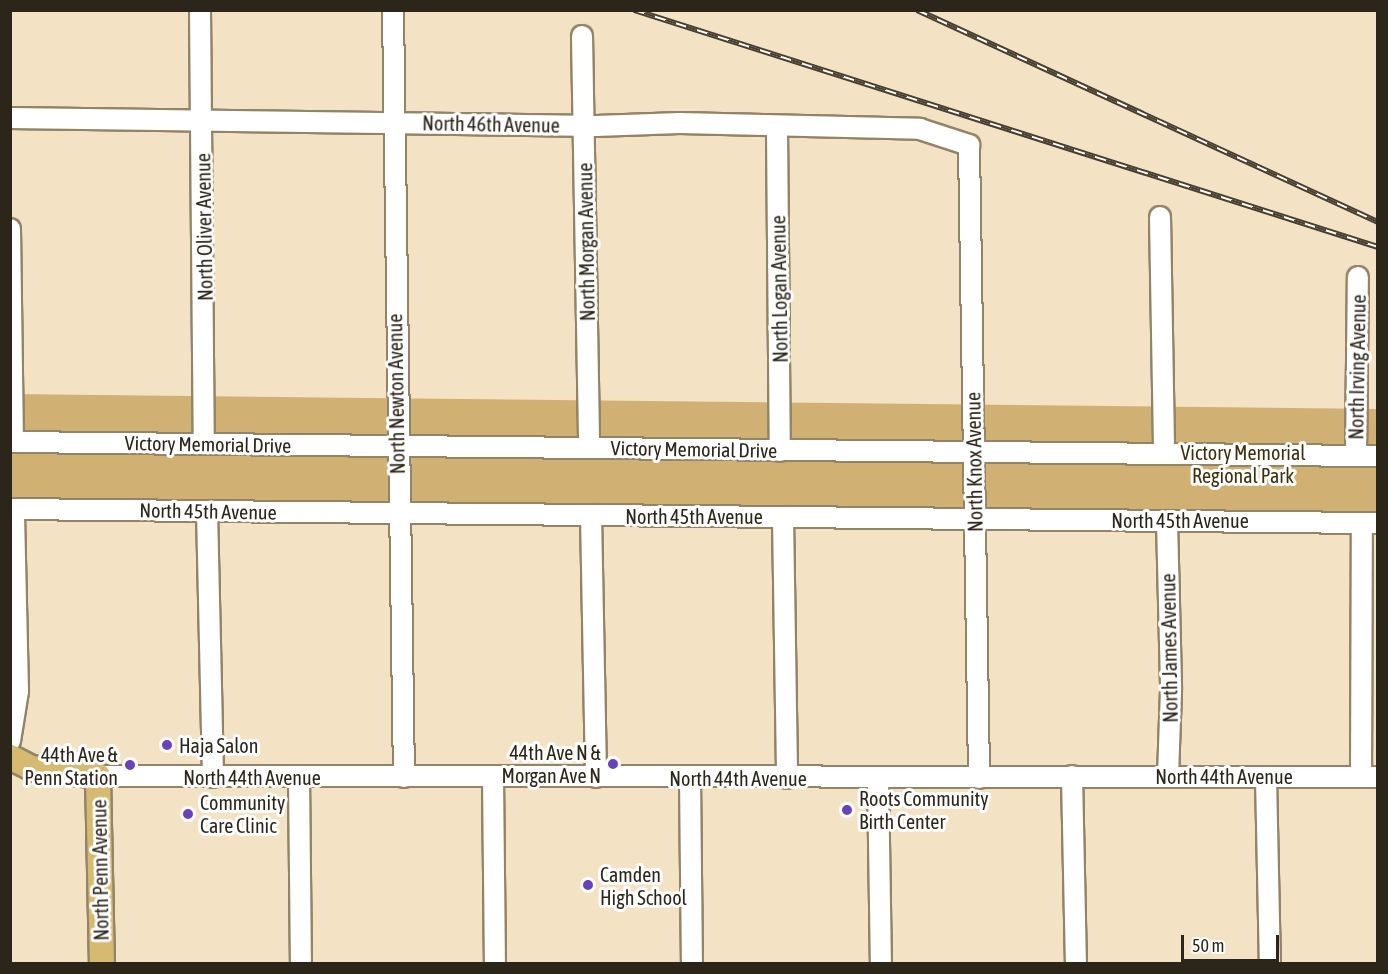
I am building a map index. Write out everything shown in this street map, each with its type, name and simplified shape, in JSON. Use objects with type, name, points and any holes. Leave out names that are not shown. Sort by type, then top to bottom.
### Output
[{"type":"main road","points":[[10,757],[32,768],[63,775],[98,776]]},
{"type":"main road","points":[[10,775],[32,781],[63,775]]},
{"type":"main road","name":"North Penn Avenue","points":[[98,776],[102,963]]},
{"type":"street","name":"North Oliver Avenue","points":[[200,10],[204,443]]},
{"type":"street","name":"North Newton Avenue","points":[[393,10],[397,446],[404,777]]},
{"type":"street","name":"North Morgan Avenue","points":[[582,36],[589,448]]},
{"type":"street","name":"North 46th Avenue","points":[[10,118],[584,125],[680,123],[777,128],[920,129],[969,145]]},
{"type":"street","name":"North Logan Avenue","points":[[777,128],[780,451]]},
{"type":"street","name":"North Knox Avenue","points":[[969,145],[980,778]]},
{"type":"street","points":[[1160,217],[1164,454]]},
{"type":"street","points":[[10,229],[12,442]]},
{"type":"street","name":"North Irving Avenue","points":[[1356,456],[1358,278]]},
{"type":"street","name":"Victory Memorial Drive","points":[[12,442],[1377,456]]},
{"type":"street","points":[[10,741],[18,691],[12,509]]},
{"type":"street","name":"North 45th Avenue","points":[[12,509],[1370,523]]},
{"type":"street","points":[[207,511],[213,777]]},
{"type":"street","points":[[591,515],[596,777]]},
{"type":"street","points":[[783,517],[788,778]]},
{"type":"street","name":"North James Avenue","points":[[1167,521],[1171,690],[1168,776]]},
{"type":"street","points":[[1369,777],[1370,523]]},
{"type":"street","name":"North 44th Avenue","points":[[98,776],[1369,777]]},
{"type":"street","points":[[1072,776],[1076,963]]},
{"type":"street","points":[[299,777],[301,963]]},
{"type":"street","points":[[493,777],[495,963]]},
{"type":"street","points":[[690,777],[692,963]]},
{"type":"street","points":[[1266,777],[1270,963]]},
{"type":"street","points":[[878,778],[881,963]]},
{"type":"green space","name":"Victory Memorial Regional Park","points":[[10,394],[1377,409],[1377,519],[975,514],[591,504],[11,502]]},
{"type":"railway","points":[[634,10],[1378,247]]},
{"type":"railway","points":[[917,10],[1378,222]]},
{"type":"place","name":"Haja Salon","points":[[167,745]]},
{"type":"place","name":"44th Ave N & Morgan Ave N","points":[[613,764]]},
{"type":"place","name":"44th Ave & Penn Station","points":[[130,765]]},
{"type":"place","name":"Roots Community Birth Center","points":[[847,810]]},
{"type":"place","name":"Community Care Clinic","points":[[188,814]]},
{"type":"place","name":"Camden High School","points":[[588,885]]}]
